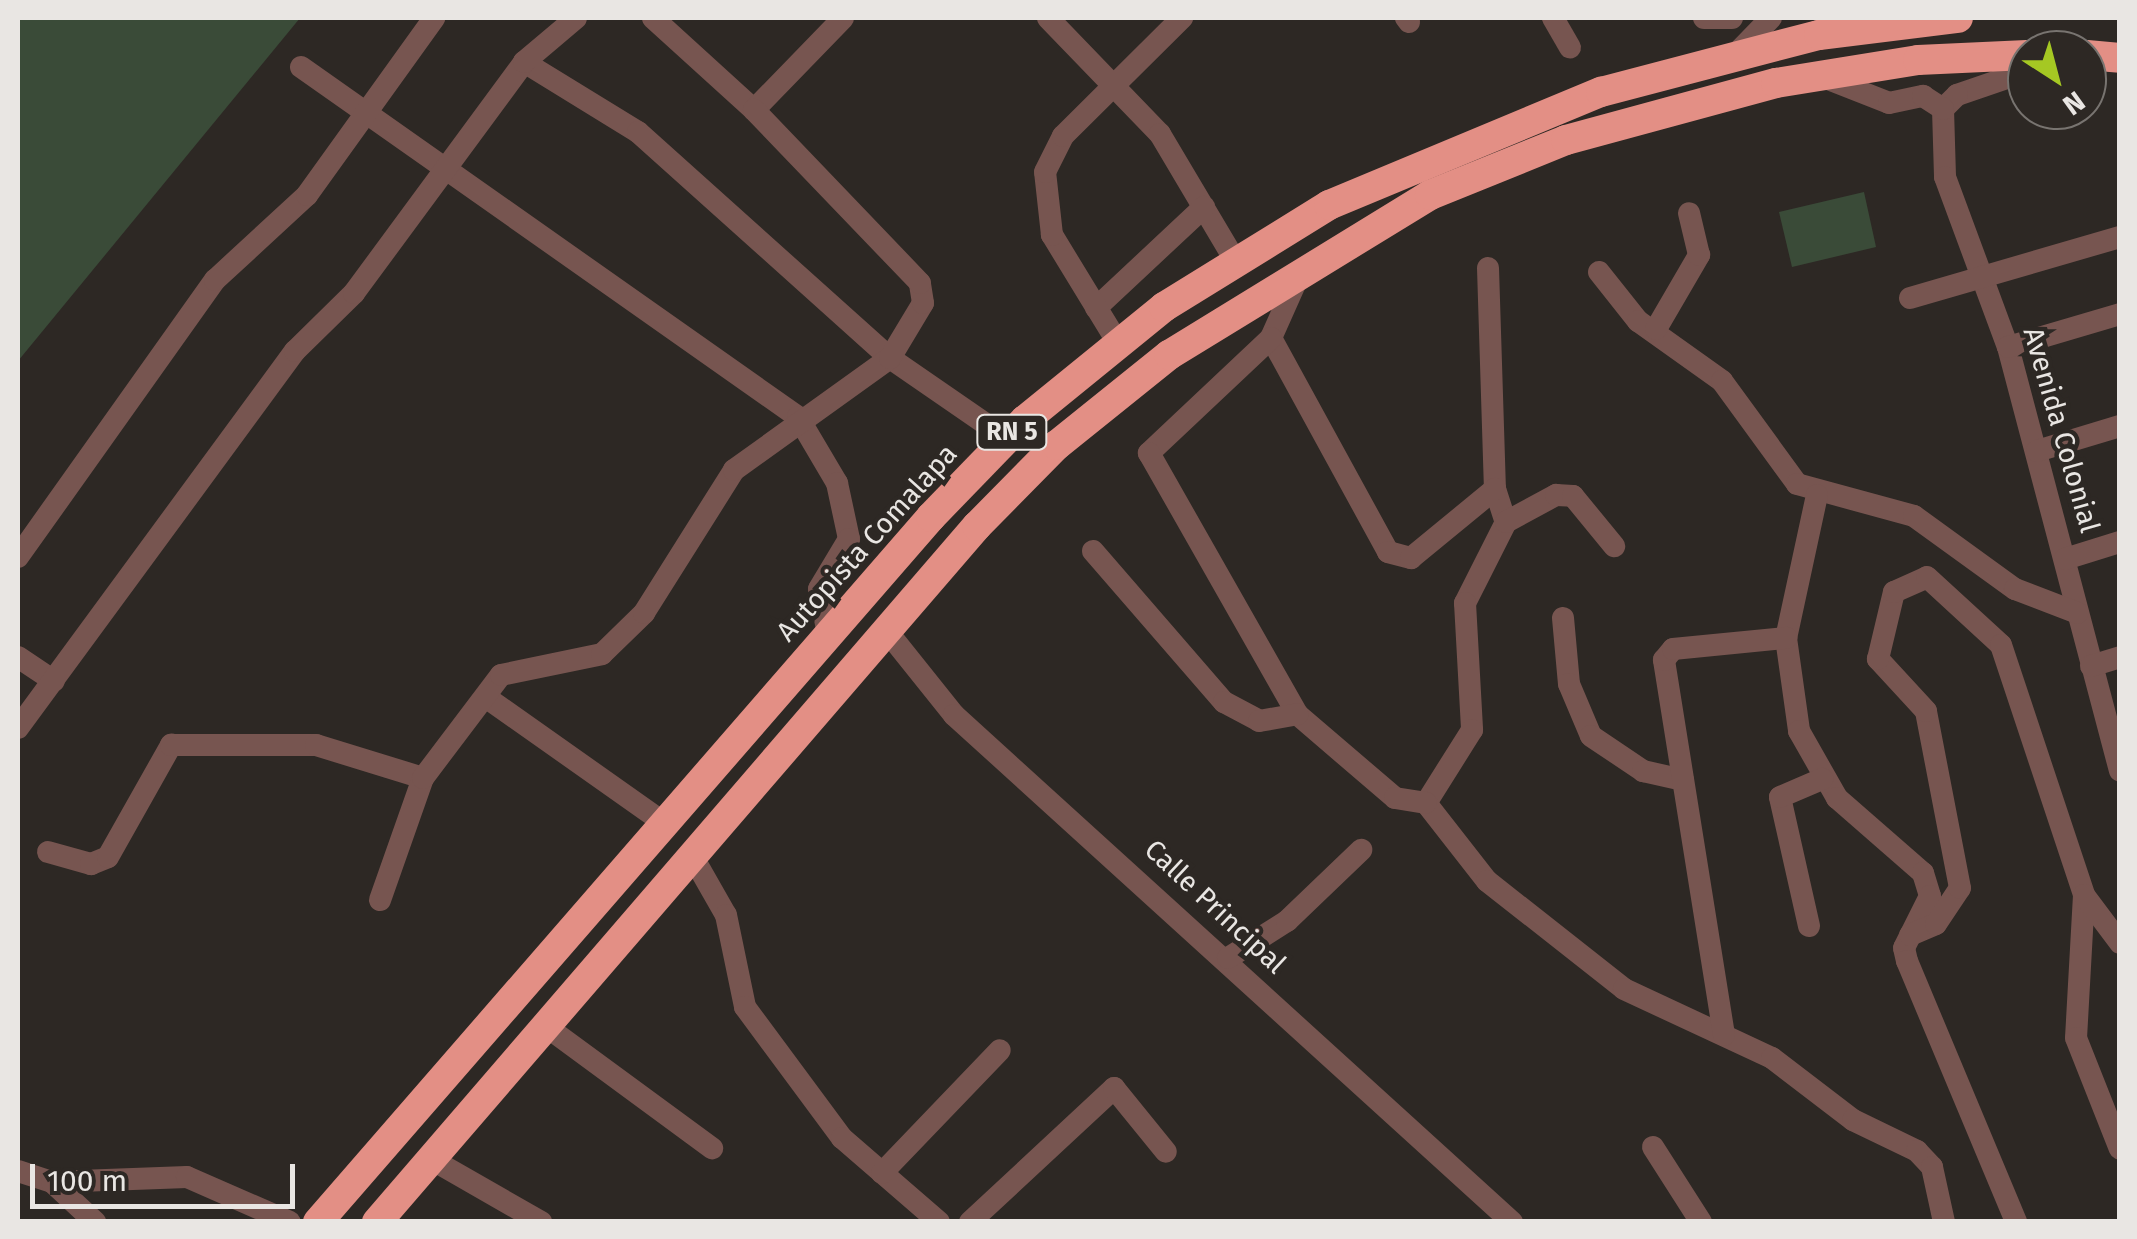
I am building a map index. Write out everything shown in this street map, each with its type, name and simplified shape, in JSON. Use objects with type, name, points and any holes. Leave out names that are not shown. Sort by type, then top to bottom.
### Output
[{"type":"highway","name":"Autopista Comalapa","points":[[318,1222],[663,822],[1006,438],[1118,344],[1236,262],[1329,205],[1484,136],[1739,51],[1888,21],[1958,18]]},
{"type":"highway","name":"RN 5","points":[[377,1222],[694,859],[886,630],[1057,445],[1169,355],[1304,264],[1430,195],[1566,140],[1818,75],[2007,58]]},
{"type":"street","points":[[18,557],[214,280],[307,195],[434,18]]},
{"type":"street","points":[[18,728],[295,351],[354,294],[524,62],[576,18]]},
{"type":"street","points":[[380,900],[424,778],[501,675],[602,654],[644,613],[734,470],[798,417],[890,358],[923,302],[920,283],[754,110],[653,18]]},
{"type":"street","points":[[754,110],[843,18]]},
{"type":"street","points":[[1048,18],[1160,134],[1236,262]]},
{"type":"street","points":[[1118,344],[1052,235],[1045,172],[1063,136],[1182,18]]},
{"type":"street","points":[[1553,18],[1570,48]]},
{"type":"street","points":[[1704,18],[1732,18]]},
{"type":"street","points":[[1739,51],[1771,18]]},
{"type":"street","points":[[524,62],[638,132],[890,358],[1006,438]]},
{"type":"street","points":[[301,68],[798,417],[837,483],[849,538],[819,588],[828,634]]},
{"type":"street","points":[[1818,75],[1890,103],[1922,96],[1943,109],[1957,94],[2007,78]]},
{"type":"street","name":"Avenida Colonial","points":[[1943,109],[1945,177],[2008,348],[2120,770]]},
{"type":"street","points":[[1096,308],[1204,207]]},
{"type":"street","points":[[1656,329],[1699,255],[1689,214]]},
{"type":"street","points":[[1910,298],[1985,280],[2120,237]]},
{"type":"street","points":[[1304,264],[1270,338],[1149,452],[1297,714],[1394,798],[1426,803],[1486,881],[1624,989],[1724,1035],[1917,1151],[1932,1168],[1944,1222]]},
{"type":"street","points":[[1488,268],[1494,489],[1506,522]]},
{"type":"street","points":[[1599,272],[1656,329],[1722,381],[1796,484],[1817,494],[1914,516],[2015,590],[2078,613]]},
{"type":"street","points":[[2008,348],[2120,314]]},
{"type":"street","points":[[1270,338],[1388,552],[1412,558],[1494,489]]},
{"type":"street","points":[[2037,451],[2120,426]]},
{"type":"street","points":[[1817,494],[1786,638],[1799,731],[1822,780],[1922,873],[1930,896],[1910,935],[1907,961],[2016,1222]]},
{"type":"street","points":[[1426,803],[1472,730],[1466,603],[1506,522],[1556,495],[1573,496],[1614,546]]},
{"type":"street","points":[[2065,560],[2120,542]]},
{"type":"street","points":[[1092,551],[1224,702],[1259,721],[1297,714]]},
{"type":"street","points":[[1910,935],[1936,924],[1960,888],[1926,712],[1878,659],[1894,592],[1908,580],[1927,577],[2001,645],[2084,894],[2120,943]]},
{"type":"street","points":[[1563,618],[1569,684],[1592,736],[1644,771],[1683,780]]},
{"type":"street","name":"Calle Principal","points":[[886,630],[954,715],[1228,958],[1512,1222]]},
{"type":"street","points":[[1724,1035],[1663,671],[1668,654],[1786,638]]},
{"type":"street","points":[[18,657],[54,681]]},
{"type":"street","points":[[2091,666],[2120,657]]},
{"type":"street","points":[[487,698],[663,822]]},
{"type":"street","points":[[48,852],[91,864],[108,856],[172,745],[316,745],[424,778]]},
{"type":"street","points":[[1809,926],[1780,797],[1822,780]]},
{"type":"street","points":[[1228,958],[1287,922],[1361,850]]},
{"type":"street","points":[[694,859],[726,915],[745,1007],[842,1138],[882,1173],[923,1218]]},
{"type":"street","points":[[2084,894],[2076,1038],[2120,1149]]},
{"type":"street","points":[[547,1027],[712,1148]]},
{"type":"street","points":[[882,1173],[1000,1050]]},
{"type":"street","points":[[970,1222],[1114,1088],[1166,1152]]},
{"type":"street","points":[[1653,1147],[1701,1222]]},
{"type":"street","points":[[431,1159],[541,1222]]},
{"type":"street","points":[[18,1170],[52,1182],[187,1177],[290,1222]]},
{"type":"street","points":[[52,1182],[95,1222]]},
{"type":"green space","points":[[18,18],[300,18],[18,361]]},
{"type":"green space","points":[[1864,192],[1876,247],[1792,267],[1779,212]]}]
